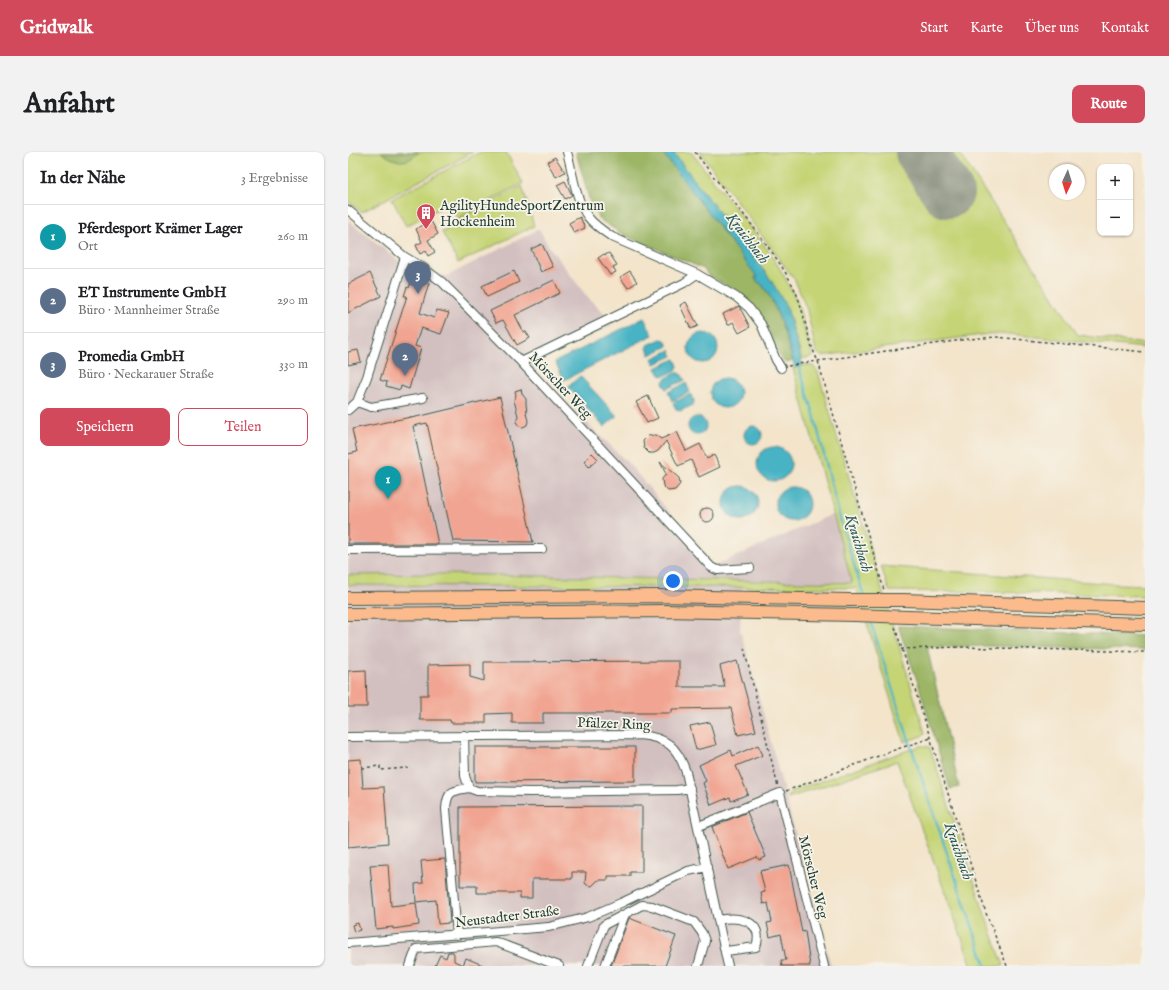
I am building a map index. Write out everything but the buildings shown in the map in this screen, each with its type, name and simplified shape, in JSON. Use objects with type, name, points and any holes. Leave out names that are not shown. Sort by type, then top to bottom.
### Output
[{"type":"highway","points":[[348,598],[660,596],[903,600],[1145,608]]},
{"type":"highway","points":[[348,614],[665,611],[908,616],[1145,624]]},
{"type":"street","points":[[567,152],[580,204],[588,217],[612,238],[697,274],[736,297],[749,308],[761,324],[776,360],[781,368]]},
{"type":"street","name":"Mörscher Weg","points":[[348,210],[405,258],[422,267],[442,282],[521,362],[711,567],[717,570],[750,568]]},
{"type":"street","points":[[348,410],[357,402],[367,377],[405,258]]},
{"type":"street","points":[[521,362],[684,283],[697,274]]},
{"type":"street","points":[[357,402],[371,407],[423,398]]},
{"type":"street","points":[[348,550],[542,549]]},
{"type":"street","name":"Pfälzer Ring","points":[[348,737],[640,735],[664,740],[681,758],[690,788],[728,966]]},
{"type":"street","points":[[464,736],[465,776],[469,788]]},
{"type":"street","points":[[457,935],[446,809],[447,798],[453,791],[469,788],[477,791],[531,792],[677,790],[690,788]]},
{"type":"street","points":[[698,826],[780,793]]},
{"type":"street","name":"Mörscher Weg","points":[[780,793],[824,966]]},
{"type":"street","name":"Neustadter Straße","points":[[348,943],[549,927],[588,917],[688,871],[707,867]]},
{"type":"street","points":[[588,966],[604,925],[642,906],[652,906],[694,922],[702,933],[705,941],[698,966]]},
{"type":"street","points":[[605,966],[624,914]]},
{"type":"street","points":[[718,920],[740,918],[749,922],[756,929],[759,940],[756,947],[726,951]]},
{"type":"street","points":[[410,966],[416,949],[496,942],[559,966]]},
{"type":"path","points":[[695,152],[763,240],[794,288],[803,310],[814,353],[818,361],[884,590]]},
{"type":"path","points":[[790,366],[969,339],[996,337],[1145,352]]},
{"type":"path","points":[[895,627],[986,913],[1007,966]]},
{"type":"path","points":[[901,649],[960,647],[1145,652]]},
{"type":"path","points":[[744,648],[780,793],[897,749],[931,738]]},
{"type":"path","points":[[362,768],[380,766],[380,770],[408,768]]},
{"type":"shaded area","points":[[348,220],[408,268],[447,276],[539,229],[550,248],[588,298],[606,315],[612,325],[538,361],[536,373],[630,465],[714,566],[833,514],[852,583],[742,580],[740,631],[831,966],[348,966]]},
{"type":"green space","points":[[348,152],[473,152],[362,212],[348,201]]},
{"type":"green space","points":[[381,152],[419,152],[410,159],[400,161]]},
{"type":"green space","points":[[480,152],[506,152],[523,183],[458,218],[449,203],[406,226],[392,199]]},
{"type":"green space","points":[[576,152],[662,152],[758,278],[756,281],[768,294],[774,305],[793,361],[785,363],[776,350],[764,319],[731,288],[708,275],[704,269],[624,235],[599,219],[590,202]]},
{"type":"green space","points":[[673,152],[691,152],[768,250],[797,301],[812,353],[811,357],[802,359],[787,308],[771,280]]},
{"type":"green space","points":[[700,152],[959,152],[1078,335],[1145,344],[1145,348],[1009,334],[989,334],[821,356],[816,352],[807,310],[795,280]]},
{"type":"green space","points":[[522,186],[534,226],[458,263],[442,232],[448,229],[446,226]]},
{"type":"green space","points":[[803,365],[813,366],[818,372],[925,733],[922,736],[904,742],[856,588],[348,585],[348,575],[444,574],[852,583],[793,368]]},
{"type":"green space","points":[[881,566],[1145,585],[1145,596],[889,591]]},
{"type":"green space","points":[[898,626],[1145,636],[1145,650],[994,646],[927,647],[959,787],[950,789],[918,683]]},
{"type":"green space","points":[[920,746],[930,748],[985,915],[1004,966],[972,966],[897,761],[788,798],[790,792]]},
{"type":"water","points":[[662,152],[673,152],[771,280],[787,308],[803,366],[795,368],[778,314],[762,285],[754,278],[758,278]]},
{"type":"water","points":[[644,318],[653,335],[564,380],[555,362]]},
{"type":"water","points":[[703,333],[713,338],[718,348],[713,358],[703,363],[693,358],[688,348],[693,338]]},
{"type":"water","points":[[661,339],[665,340],[668,346],[650,355],[647,348],[648,345]]},
{"type":"water","points":[[670,350],[673,356],[655,364],[652,359]]},
{"type":"water","points":[[675,359],[678,366],[676,370],[664,376],[660,375],[656,368]]},
{"type":"water","points":[[677,372],[681,374],[685,380],[666,389],[663,382],[665,379]]},
{"type":"water","points":[[580,376],[617,416],[604,427],[568,387]]},
{"type":"water","points":[[725,378],[736,382],[740,393],[736,404],[725,408],[714,404],[710,393],[714,382]]},
{"type":"water","points":[[686,383],[690,392],[672,401],[668,392]]},
{"type":"water","points":[[691,394],[694,401],[693,405],[680,411],[676,409],[673,403]]},
{"type":"water","points":[[697,417],[703,420],[706,426],[703,432],[697,435],[691,432],[688,426],[691,420]]},
{"type":"water","points":[[753,426],[759,429],[762,435],[759,441],[753,444],[747,441],[744,435],[747,429]]},
{"type":"water","points":[[777,447],[784,449],[789,454],[791,464],[789,474],[784,479],[771,481],[764,479],[759,474],[757,461],[759,454],[764,449]]},
{"type":"water","points":[[744,486],[751,488],[756,493],[758,503],[756,513],[751,518],[738,520],[731,518],[726,513],[724,500],[726,493],[731,488]]},
{"type":"water","points":[[795,487],[802,489],[807,494],[809,504],[807,514],[802,519],[789,521],[782,519],[777,514],[775,501],[777,494],[782,489]]},
{"type":"waterway","name":"Kraichbach","points":[[798,365],[813,411],[841,522],[864,597]]},
{"type":"waterway","name":"Kraichbach","points":[[870,619],[941,836],[986,966]]},
{"type":"runway","points":[[921,152],[948,192]]},
{"type":"place","name":"AgilityHundeSportZentrum Hockenheim","points":[[426,230]]},
{"type":"place","name":"Promedia GmbH","points":[[418,294]]},
{"type":"place","name":"ET Instrumente GmbH","points":[[405,376]]},
{"type":"place","name":"Pferdesport Krämer Lager","points":[[388,499]]}]
